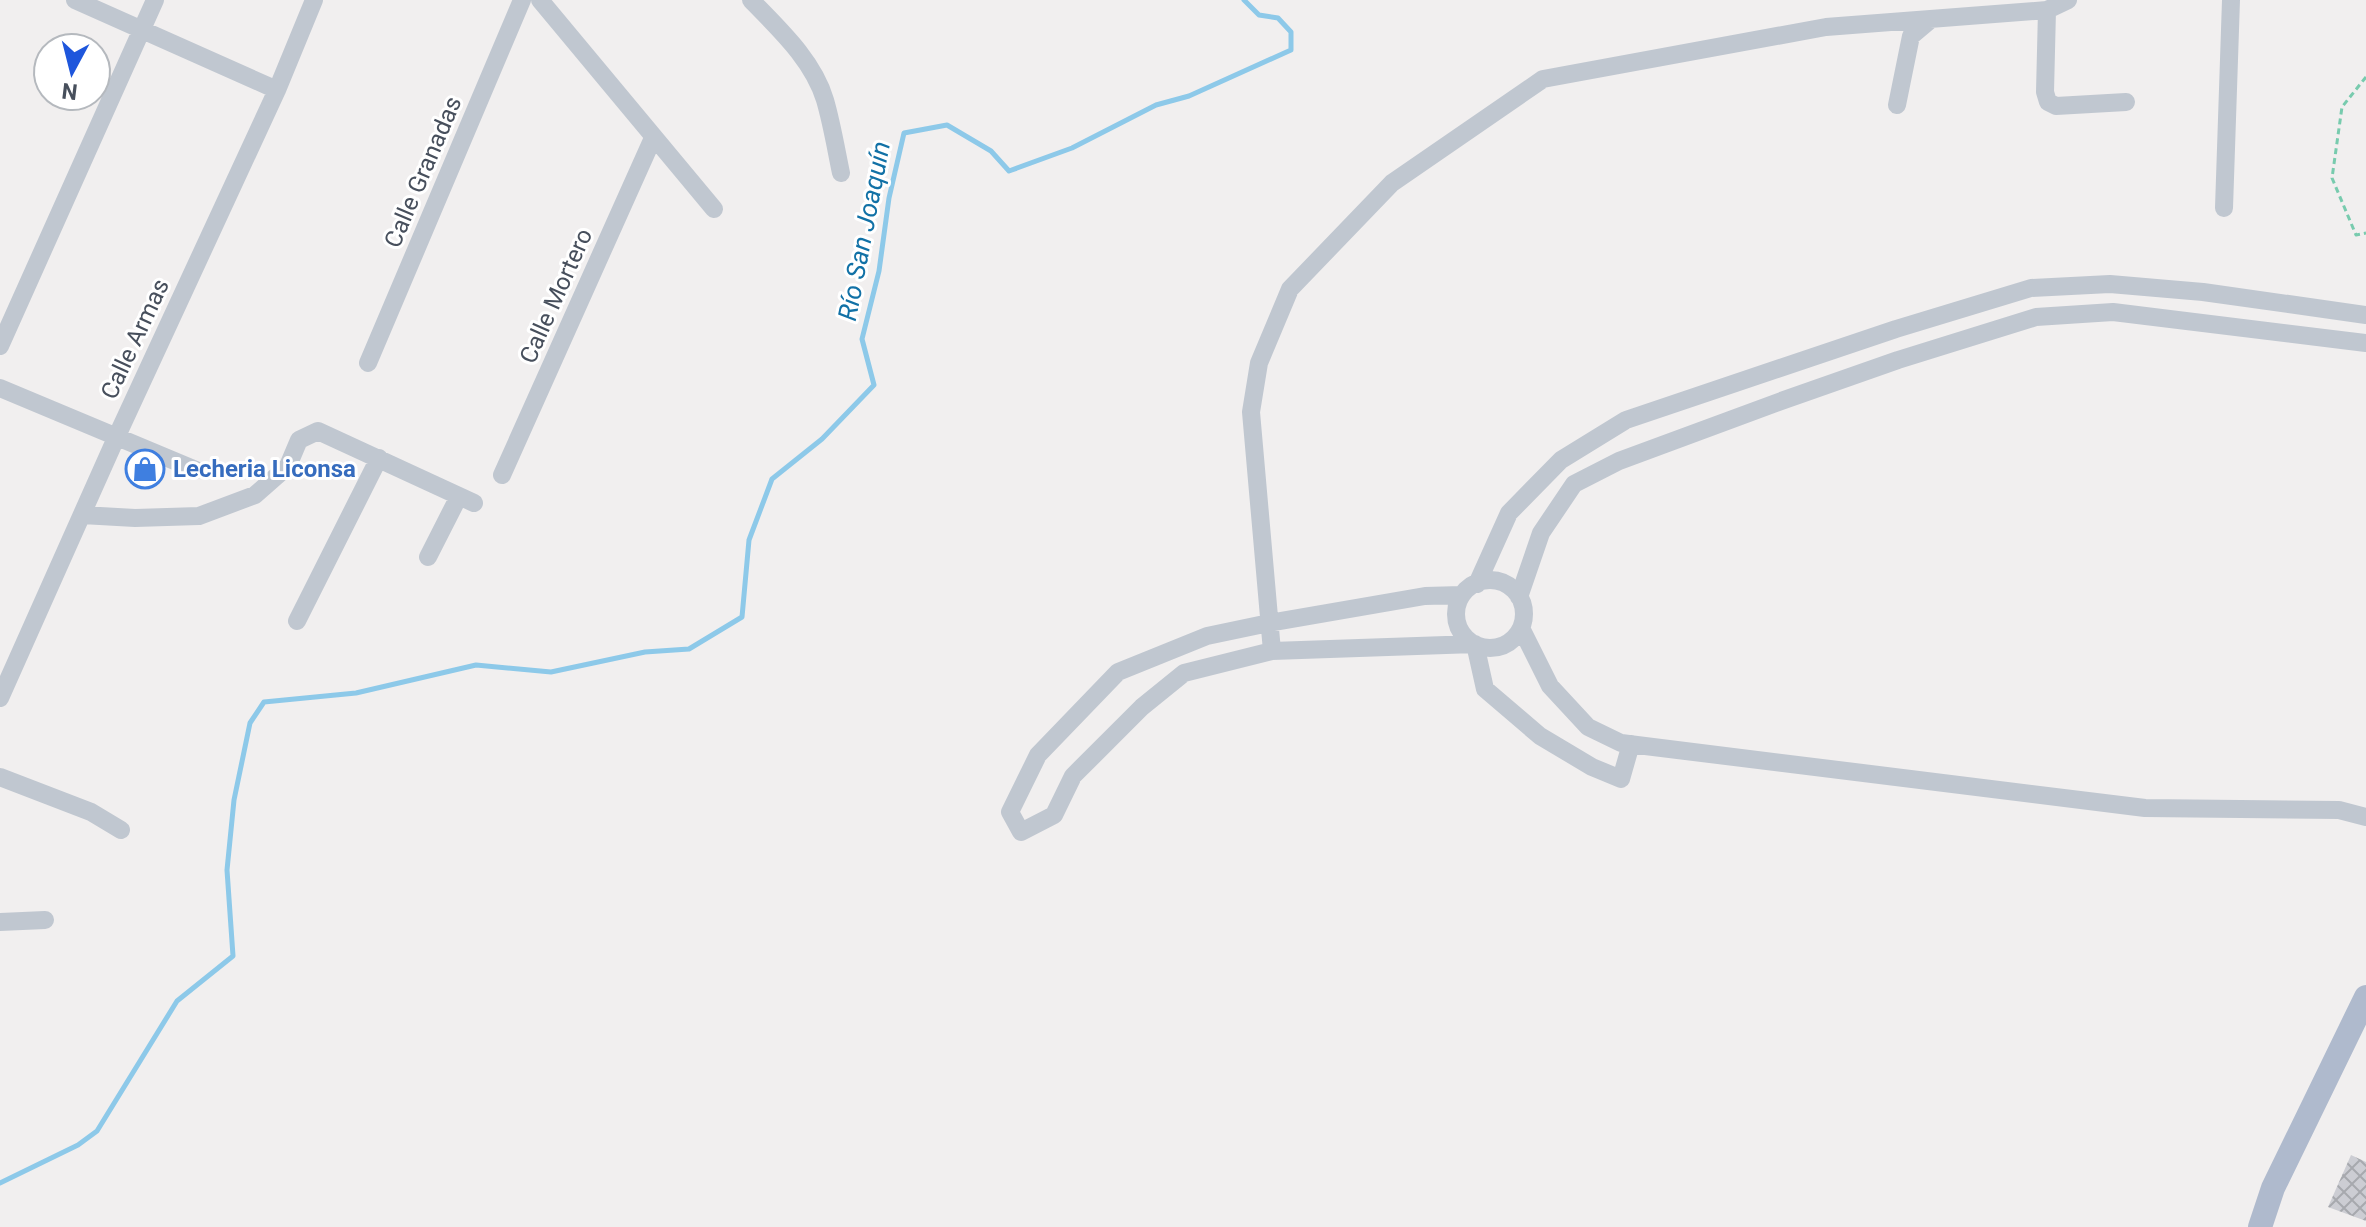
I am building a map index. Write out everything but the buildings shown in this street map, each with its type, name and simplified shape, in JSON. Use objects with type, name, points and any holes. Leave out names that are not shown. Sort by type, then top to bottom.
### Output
[{"type":"main road","points":[[2260,1227],[2273,1188],[2366,997]]},
{"type":"street","points":[[75,0],[277,90]]},
{"type":"street","points":[[0,346],[155,0]]},
{"type":"street","name":"Calle Armas","points":[[0,698],[277,90],[314,0]]},
{"type":"street","name":"Calle Granadas","points":[[368,363],[522,0]]},
{"type":"street","points":[[540,0],[714,209]]},
{"type":"street","points":[[751,0],[782,31],[807,64],[824,97],[841,173]]},
{"type":"street","points":[[1272,651],[1251,412],[1259,363],[1290,289],[1392,183],[1543,79],[1826,27],[2047,10],[2068,0]]},
{"type":"street","points":[[2224,208],[2231,0]]},
{"type":"street","points":[[2047,10],[2045,92],[2048,102],[2056,106],[2126,102]]},
{"type":"street","points":[[1897,105],[1911,36],[1930,20]]},
{"type":"street","name":"Calle Mortero","points":[[502,475],[653,138]]},
{"type":"street","points":[[1631,744],[1621,779],[1592,767],[1540,736],[1485,689],[1475,644],[1465,637],[1456,617],[1509,513],[1561,460],[1626,420],[1896,329],[2031,288],[2110,284],[2203,292],[2366,315]]},
{"type":"street","points":[[1519,597],[1541,533],[1574,484],[1619,461],[1784,400],[2036,317],[2113,312],[2366,343]]},
{"type":"street","points":[[0,388],[196,470]]},
{"type":"street","points":[[82,515],[135,518],[199,516],[255,495],[288,466],[299,440],[318,431],[466,500],[428,557]]},
{"type":"street","points":[[297,621],[379,458]]},
{"type":"street","points":[[1521,628],[1507,644],[1496,648],[1475,644],[1272,651],[1184,673],[1142,707],[1073,776],[1054,815],[1021,832],[1010,812],[1038,755],[1118,672],[1207,636],[1469,590],[1496,581],[1513,589],[1519,597],[1523,607],[1521,628],[1550,686],[1588,727],[1621,743],[2145,808],[2339,810],[2366,817]]},
{"type":"street","points":[[0,777],[91,812],[121,830]]},
{"type":"street","points":[[0,922],[45,920]]},
{"type":"path","points":[[2366,77],[2342,107],[2332,178],[2356,235],[2366,233]]},
{"type":"waterway","name":"Río San Joaquín","points":[[0,1183],[78,1145],[97,1131],[177,1001],[233,956],[227,870],[234,800],[250,723],[264,702],[356,693],[476,665],[551,672],[645,652],[689,649],[742,617],[749,540],[772,479],[822,439],[874,385],[862,339],[879,271],[889,198],[904,133],[947,125],[991,151],[1009,171],[1072,148],[1156,105],[1189,96],[1291,50],[1291,32],[1278,18],[1259,15],[1244,0]]},
{"type":"place","name":"Lecheria Liconsa","points":[[145,469]]}]
